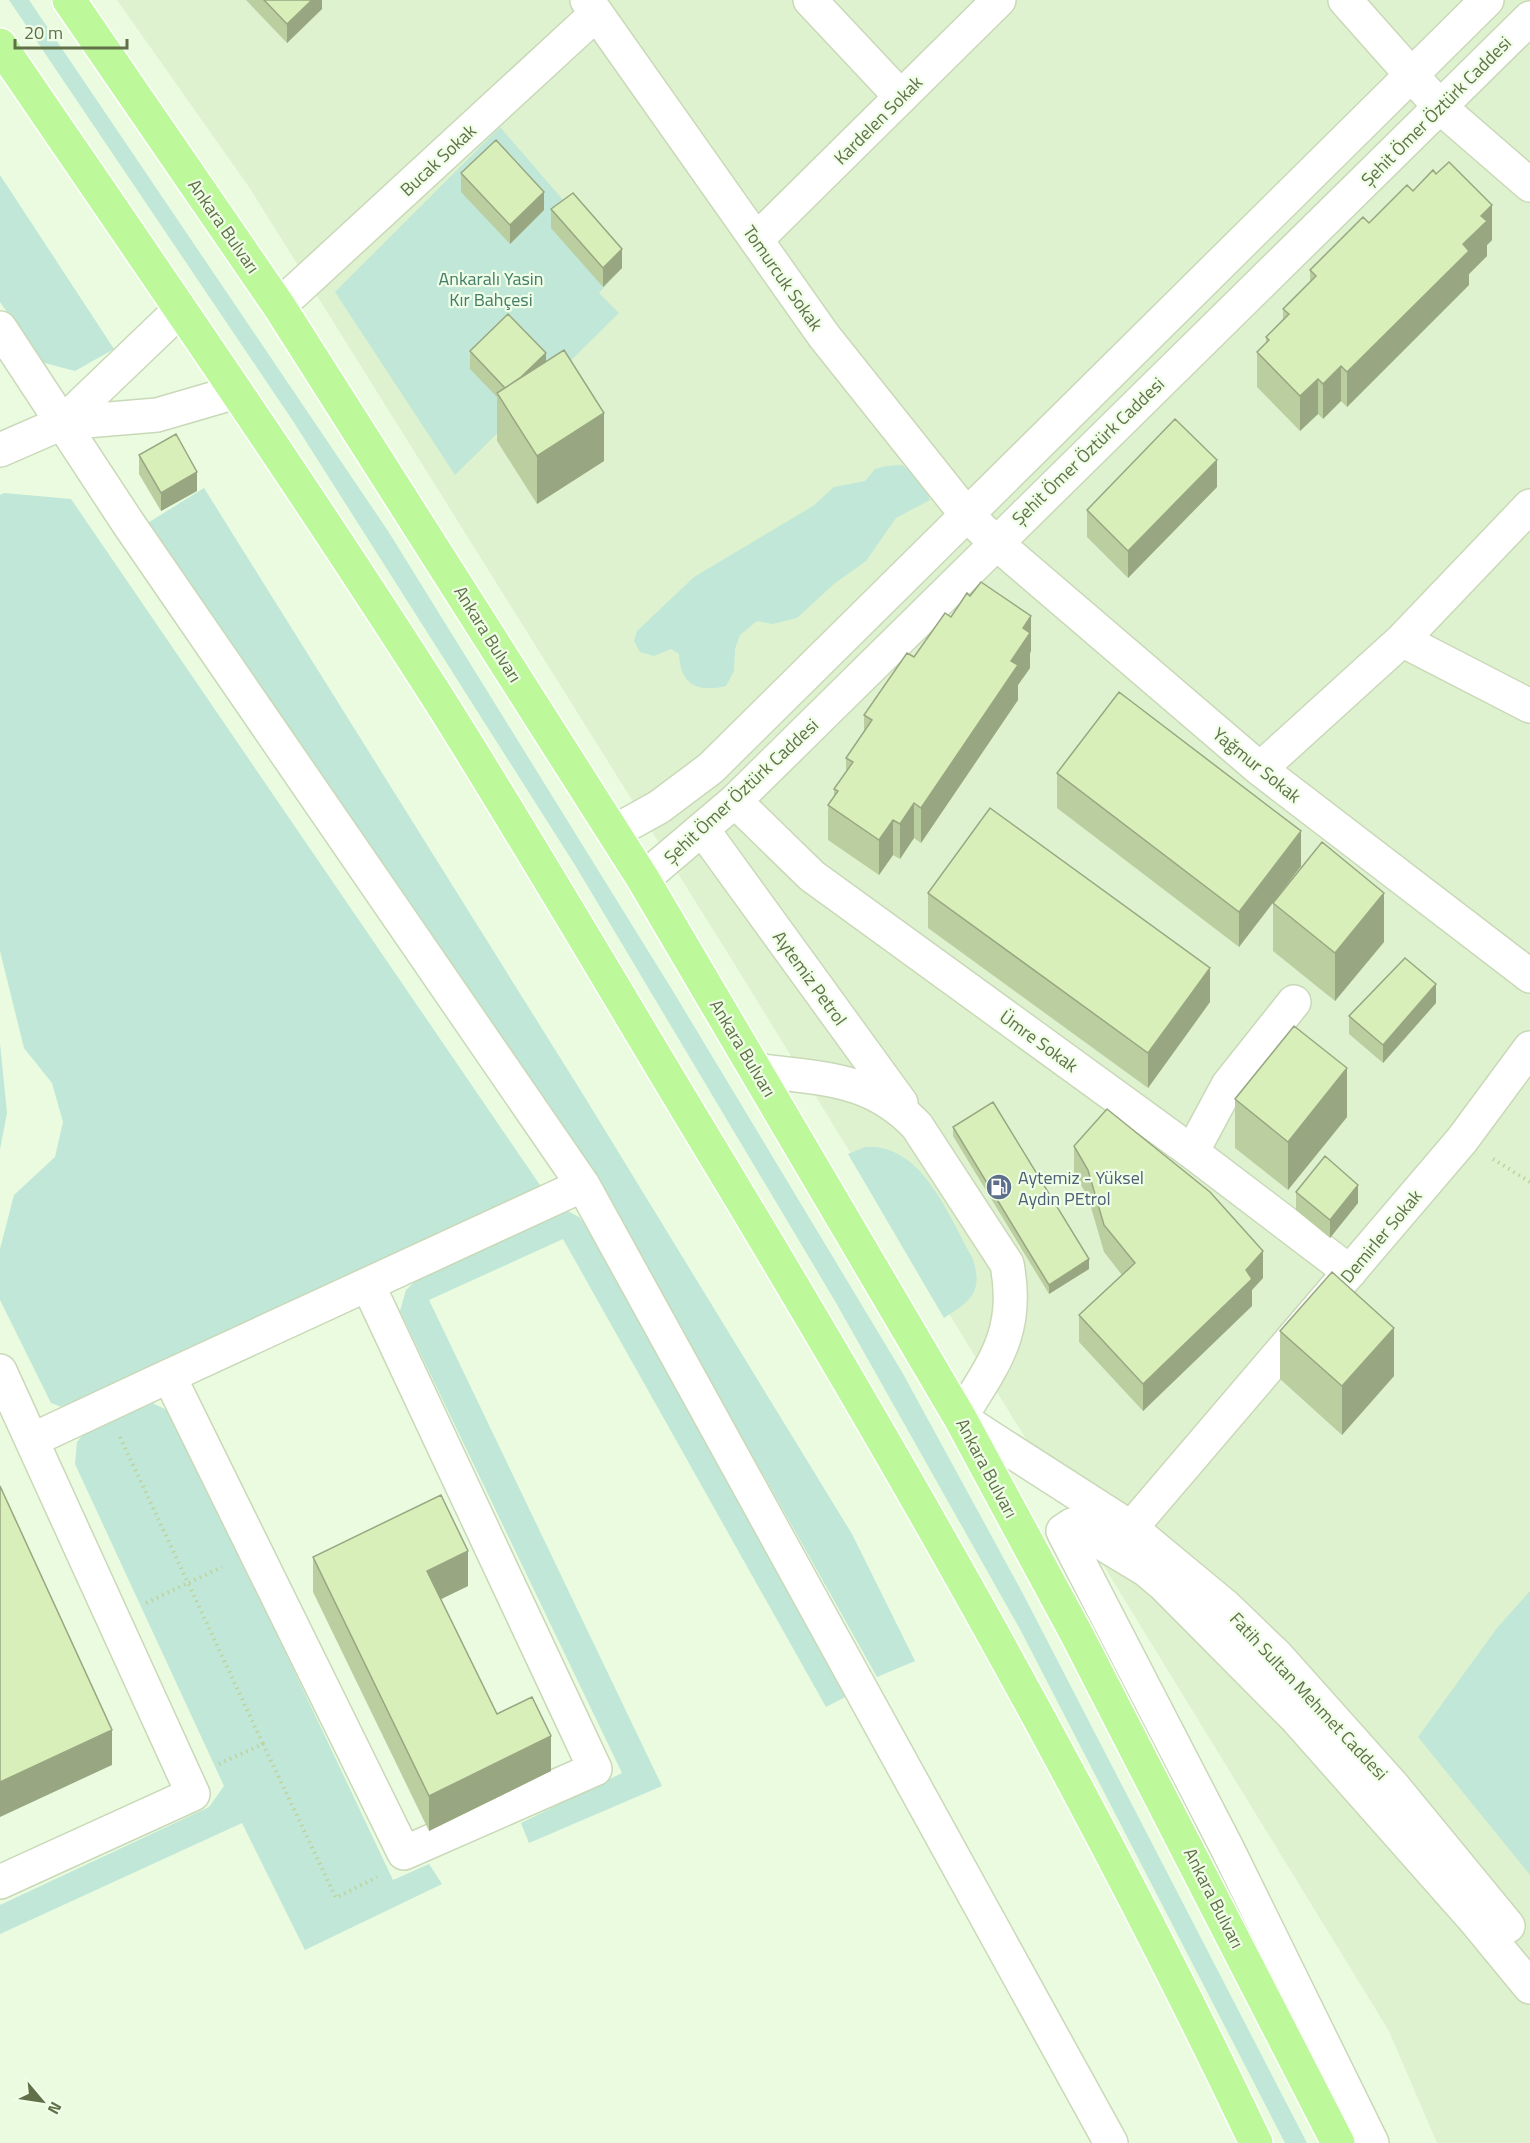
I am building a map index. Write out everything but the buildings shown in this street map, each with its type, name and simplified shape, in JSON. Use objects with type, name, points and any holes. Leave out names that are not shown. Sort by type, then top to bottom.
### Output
[{"type":"main road","name":"Ankara Bulvarı","points":[[69,0],[279,306],[643,879],[960,1418],[1130,1737],[1338,2143]]},
{"type":"main road","points":[[0,45],[236,392],[445,710],[820,1329],[976,1602],[1076,1786],[1256,2143]]},
{"type":"street","points":[[810,0],[901,97]]},
{"type":"street","name":"Kardelen Sokak","points":[[756,240],[999,0]]},
{"type":"street","points":[[1345,0],[1440,107],[1530,185]]},
{"type":"street","name":"Şehit Ömer Öztürk Caddesi","points":[[614,832],[659,807],[711,768],[966,513],[1487,0]]},
{"type":"street","name":"Bucak Sokak","points":[[279,306],[592,7]]},
{"type":"street","name":"Tomurcuk Sokak","points":[[592,7],[824,336],[966,513],[995,542]]},
{"type":"street","name":"Şehit Ömer Öztürk Caddesi","points":[[643,879],[704,830],[735,801],[995,542],[1530,18]]},
{"type":"street","points":[[62,423],[180,310]]},
{"type":"street","points":[[0,328],[135,533],[583,1185],[1111,2143]]},
{"type":"street","points":[[0,450],[62,423],[157,415],[236,392]]},
{"type":"street","points":[[1260,769],[1402,640],[1530,506]]},
{"type":"street","name":"Yağmur Sokak","points":[[995,542],[1260,769],[1530,976]]},
{"type":"street","points":[[1402,640],[1530,706]]},
{"type":"street","name":"Ümre Sokak","points":[[735,801],[812,876],[1192,1152],[1350,1272]]},
{"type":"street","name":"Aytemiz Petrol","points":[[704,830],[917,1126],[1007,1264],[1011,1285],[1010,1314],[1002,1351],[960,1418]]},
{"type":"street","points":[[1192,1152],[1228,1085],[1294,1002]]},
{"type":"street","name":"Demirler Sokak","points":[[1131,1528],[1462,1140],[1488,1108],[1530,1048]]},
{"type":"street","name":"Aytemiz Petrol","points":[[756,1070],[844,1082],[875,1092],[902,1109],[917,1126]]},
{"type":"street","points":[[32,1440],[583,1185]]},
{"type":"street","points":[[170,1376],[404,1853],[595,1769],[368,1285]]},
{"type":"street","points":[[0,1371],[193,1794],[0,1882]]},
{"type":"street","name":"Fatih Sultan Mehmet Caddesi","points":[[960,1418],[1131,1528],[1225,1606],[1277,1656],[1428,1827],[1530,1953]]},
{"type":"street","points":[[1372,2143],[1227,1848],[1063,1531],[1072,1525],[1145,1569],[1164,1585],[1297,1719],[1474,1918],[1530,1987]]},
{"type":"path","points":[[1462,1140],[1530,1182]]},
{"type":"path","points":[[106,1406],[336,1898],[390,1871],[404,1853]]},
{"type":"path","points":[[112,1618],[255,1551]]},
{"type":"path","points":[[186,1779],[264,1744]]},
{"type":"shaded area","points":[[117,0],[1530,0],[1530,2143],[1437,2143],[1389,2031],[737,968],[249,187]]},
{"type":"green space","points":[[9,0],[29,0],[388,531],[671,988],[902,1372],[1022,1592],[1307,2143],[1285,2143],[1021,1631],[835,1301],[575,865],[293,421]]},
{"type":"green space","name":"Ankaralı Yasin Kır Bahçesi","points":[[500,127],[622,268],[599,293],[619,313],[455,475],[335,292]]},
{"type":"green space","points":[[0,175],[114,349],[75,371],[41,362],[0,302]]},
{"type":"green space","points":[[902,465],[923,481],[930,500],[896,518],[866,561],[834,584],[797,618],[773,624],[757,621],[740,635],[735,649],[734,671],[726,686],[707,688],[692,684],[683,673],[679,654],[671,649],[654,656],[640,652],[634,641],[637,631],[694,577],[813,506],[834,487],[865,481],[875,469]]},
{"type":"green space","points":[[204,488],[584,1096],[852,1534],[915,1661],[877,1677],[592,1170],[146,524]]},
{"type":"green space","points":[[4,493],[71,499],[542,1188],[67,1409],[51,1403],[0,1300],[0,1249],[14,1195],[55,1157],[63,1122],[52,1083],[24,1048],[0,951],[0,495]]},
{"type":"green space","points":[[0,1043],[7,1113],[0,1149]]},
{"type":"green space","points":[[865,1147],[885,1149],[902,1157],[918,1169],[943,1203],[972,1257],[977,1278],[973,1294],[962,1306],[944,1318],[848,1154]]},
{"type":"green space","points":[[564,1209],[579,1217],[596,1239],[849,1695],[826,1707],[563,1239],[429,1300],[662,1786],[529,1843],[521,1823],[622,1773],[400,1311],[406,1290],[428,1269]]},
{"type":"green space","points":[[150,1402],[167,1410],[177,1423],[393,1880],[429,1864],[442,1884],[305,1950],[242,1823],[0,1934],[0,1905],[209,1807],[224,1786],[75,1464],[77,1442],[89,1427]]},
{"type":"green space","points":[[1530,1591],[1530,1875],[1418,1737],[1497,1628]]},
{"type":"place","name":"Aytemiz - Yüksel Aydın PEtrol","points":[[999,1187]]}]
